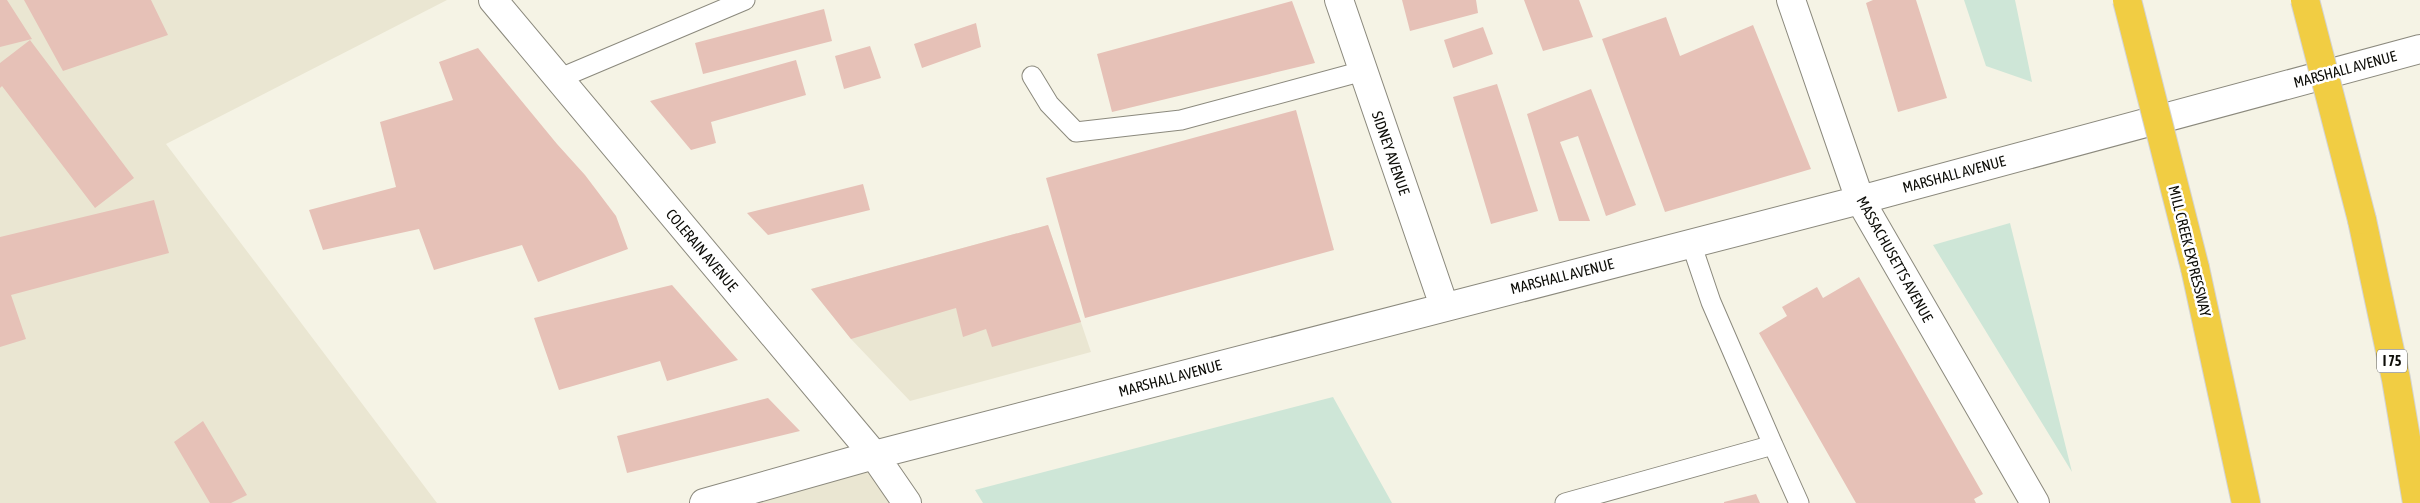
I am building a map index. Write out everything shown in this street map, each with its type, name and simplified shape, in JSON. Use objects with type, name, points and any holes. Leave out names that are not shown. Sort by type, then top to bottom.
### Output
[{"type":"highway","name":"MILL CREEK EXPRESSWAY","points":[[2127,0],[2195,268],[2246,503]]},
{"type":"highway","name":"I 75","points":[[2305,0],[2362,220],[2396,379],[2417,503]]},
{"type":"street","name":"COLERAIN AVENUE","points":[[493,0],[874,455],[907,503]]},
{"type":"street","name":"SIDNEY AVENUE","points":[[1339,0],[1444,306]]},
{"type":"street","name":"MASSACHUSETTS AVENUE","points":[[1791,0],[1860,200],[2035,503]]},
{"type":"street","name":"MARSHALL AVENUE","points":[[704,503],[874,455],[1444,306],[1860,200],[2420,49]]},
{"type":"lane","points":[[558,79],[746,0]]},
{"type":"lane","points":[[1032,76],[1049,104],[1076,132],[1181,120],[1363,71]]},
{"type":"lane","points":[[1691,243],[1711,302],[1799,503]]},
{"type":"lane","points":[[1565,503],[1772,445]]},
{"type":"shaded area","points":[[0,0],[447,0],[166,144],[437,503],[0,503]]},
{"type":"shaded area","points":[[1048,225],[1091,352],[910,401],[851,339],[811,289]]},
{"type":"shaded area","points":[[874,455],[907,503],[704,503]]},
{"type":"green space","points":[[1964,0],[2015,0],[2032,82],[1986,66]]},
{"type":"green space","points":[[2010,223],[2072,472],[1933,245]]},
{"type":"green space","points":[[1333,397],[1392,503],[983,503],[975,490]]},
{"type":"building","points":[[0,0],[7,0],[32,39],[0,47]]},
{"type":"building","points":[[24,0],[151,0],[168,35],[63,71]]},
{"type":"building","points":[[1402,0],[1476,0],[1478,13],[1410,31]]},
{"type":"building","points":[[1524,0],[1579,0],[1593,37],[1543,51]]},
{"type":"building","points":[[1873,0],[1916,0],[1947,98],[1898,112],[1866,3]]},
{"type":"building","points":[[1292,1],[1315,63],[1112,112],[1097,54]]},
{"type":"building","points":[[824,9],[832,41],[703,74],[695,43]]},
{"type":"building","points":[[1666,17],[1680,56],[1753,25],[1811,169],[1665,212],[1602,39]]},
{"type":"building","points":[[976,23],[981,47],[922,68],[914,44]]},
{"type":"building","points":[[1483,27],[1493,54],[1453,68],[1444,40]]},
{"type":"building","points":[[30,40],[134,178],[95,208],[2,86],[0,88],[0,63]]},
{"type":"building","points":[[870,46],[881,78],[844,89],[835,56]]},
{"type":"building","points":[[478,48],[585,175],[616,216],[628,249],[538,282],[522,245],[434,270],[419,229],[323,250],[309,210],[396,187],[380,122],[453,100],[439,62]]},
{"type":"building","points":[[796,60],[806,95],[711,122],[716,143],[691,150],[650,101]]},
{"type":"building","points":[[1497,84],[1538,211],[1491,224],[1453,97]]},
{"type":"building","points":[[1591,89],[1636,205],[1606,216],[1578,136],[1560,142],[1590,221],[1559,221],[1527,114]]},
{"type":"building","points":[[1296,110],[1334,250],[1085,318],[1046,178]]},
{"type":"building","points":[[863,184],[870,210],[768,235],[747,213]]},
{"type":"building","points":[[154,200],[169,253],[11,295],[26,339],[0,347],[0,237]]},
{"type":"building","points":[[1048,225],[1081,322],[992,347],[986,329],[963,337],[956,308],[851,339],[811,289]]},
{"type":"building","points":[[1859,277],[1983,494],[1974,499],[1976,503],[1856,503],[1759,333],[1787,316],[1782,307],[1817,287],[1823,298]]},
{"type":"building","points":[[672,285],[738,360],[667,381],[660,361],[559,390],[534,318]]},
{"type":"building","points":[[768,398],[800,431],[627,473],[617,436]]},
{"type":"building","points":[[203,421],[247,495],[231,503],[210,503],[174,442]]},
{"type":"building","points":[[1756,494],[1760,503],[1724,503],[1724,502]]}]
